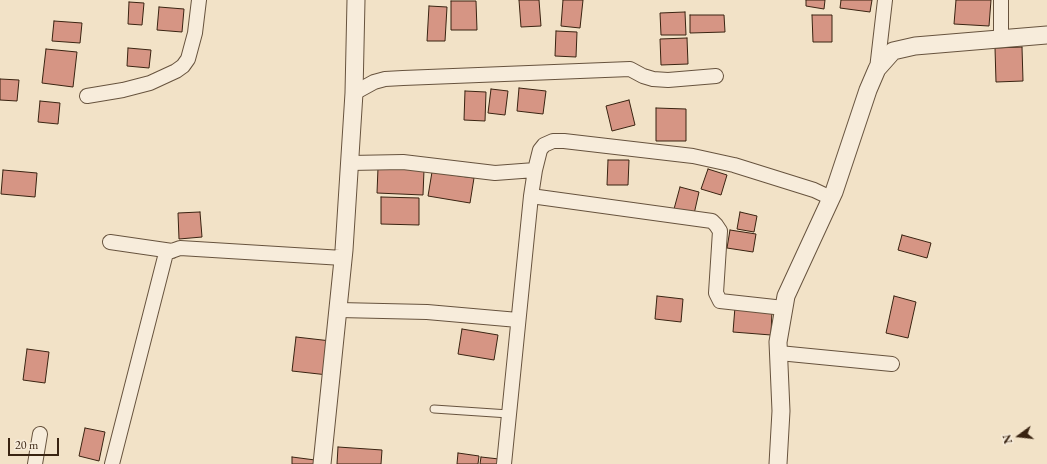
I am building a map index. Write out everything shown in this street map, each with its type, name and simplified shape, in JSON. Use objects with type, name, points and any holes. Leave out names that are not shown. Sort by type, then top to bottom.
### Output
[{"type":"street","points":[[87,96],[123,90],[150,83],[176,71],[183,66],[188,59],[195,33],[199,0]]},
{"type":"street","points":[[322,464],[339,310],[350,163],[354,93],[356,0]]},
{"type":"street","points":[[778,464],[781,410],[778,342],[786,296],[831,198],[877,68],[885,0]]},
{"type":"street","points":[[1001,0],[1001,38]]},
{"type":"street","points":[[877,68],[893,51],[944,42],[1047,35]]},
{"type":"street","points":[[354,93],[374,82],[403,78],[630,69],[643,76],[653,79],[668,80],[716,76]]},
{"type":"street","points":[[504,464],[531,196],[540,150],[544,145],[564,141],[693,156],[734,166],[814,190],[831,198]]},
{"type":"street","points":[[350,163],[402,162],[495,172],[535,170]]},
{"type":"street","points":[[531,196],[712,221],[720,232],[716,293],[720,301],[784,308]]},
{"type":"street","points":[[110,242],[172,250]]},
{"type":"street","points":[[112,464],[166,253],[180,248],[343,258]]},
{"type":"street","points":[[339,310],[427,312],[518,320]]},
{"type":"street","points":[[779,353],[892,364]]},
{"type":"street","points":[[36,464],[40,434]]},
{"type":"lane","points":[[434,409],[509,414]]},
{"type":"building","points":[[519,0],[539,0],[541,26],[521,27]]},
{"type":"building","points":[[563,0],[583,0],[580,28],[561,26]]},
{"type":"building","points":[[806,0],[825,0],[824,9],[806,6]]},
{"type":"building","points":[[841,0],[872,0],[870,12],[840,8]]},
{"type":"building","points":[[956,0],[991,0],[989,26],[954,24]]},
{"type":"building","points":[[451,1],[476,1],[477,30],[451,30]]},
{"type":"building","points":[[129,2],[144,3],[142,25],[128,24]]},
{"type":"building","points":[[429,6],[447,7],[445,41],[427,41]]},
{"type":"building","points":[[159,7],[184,9],[182,32],[157,30]]},
{"type":"building","points":[[685,12],[686,35],[661,35],[660,13]]},
{"type":"building","points":[[690,15],[724,15],[725,32],[690,33]]},
{"type":"building","points":[[812,15],[832,15],[832,42],[813,42]]},
{"type":"building","points":[[54,21],[82,23],[80,43],[52,41]]},
{"type":"building","points":[[556,31],[577,32],[576,57],[555,56]]},
{"type":"building","points":[[687,38],[688,64],[661,65],[660,39]]},
{"type":"building","points":[[1022,47],[1023,81],[996,82],[995,48]]},
{"type":"building","points":[[128,48],[151,50],[149,68],[127,66]]},
{"type":"building","points":[[46,49],[77,52],[73,87],[42,83]]},
{"type":"building","points":[[0,79],[19,80],[17,101],[0,100]]},
{"type":"building","points":[[519,88],[546,91],[543,114],[517,111]]},
{"type":"building","points":[[491,89],[508,91],[505,115],[488,113]]},
{"type":"building","points":[[465,91],[486,92],[485,121],[464,120]]},
{"type":"building","points":[[629,100],[635,125],[612,131],[606,106]]},
{"type":"building","points":[[40,101],[60,103],[58,124],[38,122]]},
{"type":"building","points":[[656,108],[686,109],[686,141],[656,141]]},
{"type":"building","points":[[608,160],[629,160],[628,185],[607,185]]},
{"type":"building","points":[[378,168],[424,170],[423,195],[377,193]]},
{"type":"building","points":[[708,169],[727,175],[721,195],[701,189]]},
{"type":"building","points":[[3,170],[37,173],[35,197],[1,194]]},
{"type":"building","points":[[432,172],[474,178],[470,203],[428,196]]},
{"type":"building","points":[[680,187],[699,192],[694,214],[674,209]]},
{"type":"building","points":[[381,197],[419,198],[419,225],[381,224]]},
{"type":"building","points":[[200,212],[202,237],[179,239],[178,213]]},
{"type":"building","points":[[740,212],[757,216],[754,232],[737,229]]},
{"type":"building","points":[[730,230],[756,234],[753,252],[727,248]]},
{"type":"building","points":[[902,235],[931,243],[927,258],[898,250]]},
{"type":"building","points":[[657,296],[683,299],[681,322],[655,319]]},
{"type":"building","points":[[894,296],[916,302],[908,338],[886,333]]},
{"type":"building","points":[[735,307],[772,310],[771,335],[733,332]]},
{"type":"building","points":[[462,329],[498,335],[494,360],[458,354]]},
{"type":"building","points":[[296,337],[331,341],[328,375],[292,371]]},
{"type":"building","points":[[27,349],[49,352],[45,383],[23,380]]},
{"type":"building","points":[[85,428],[105,432],[99,461],[79,456]]},
{"type":"building","points":[[338,447],[382,450],[381,464],[337,464]]},
{"type":"building","points":[[458,453],[479,456],[478,464],[457,464]]},
{"type":"building","points":[[292,457],[315,460],[315,464],[292,464]]},
{"type":"building","points":[[481,457],[499,459],[498,464],[480,464]]}]
